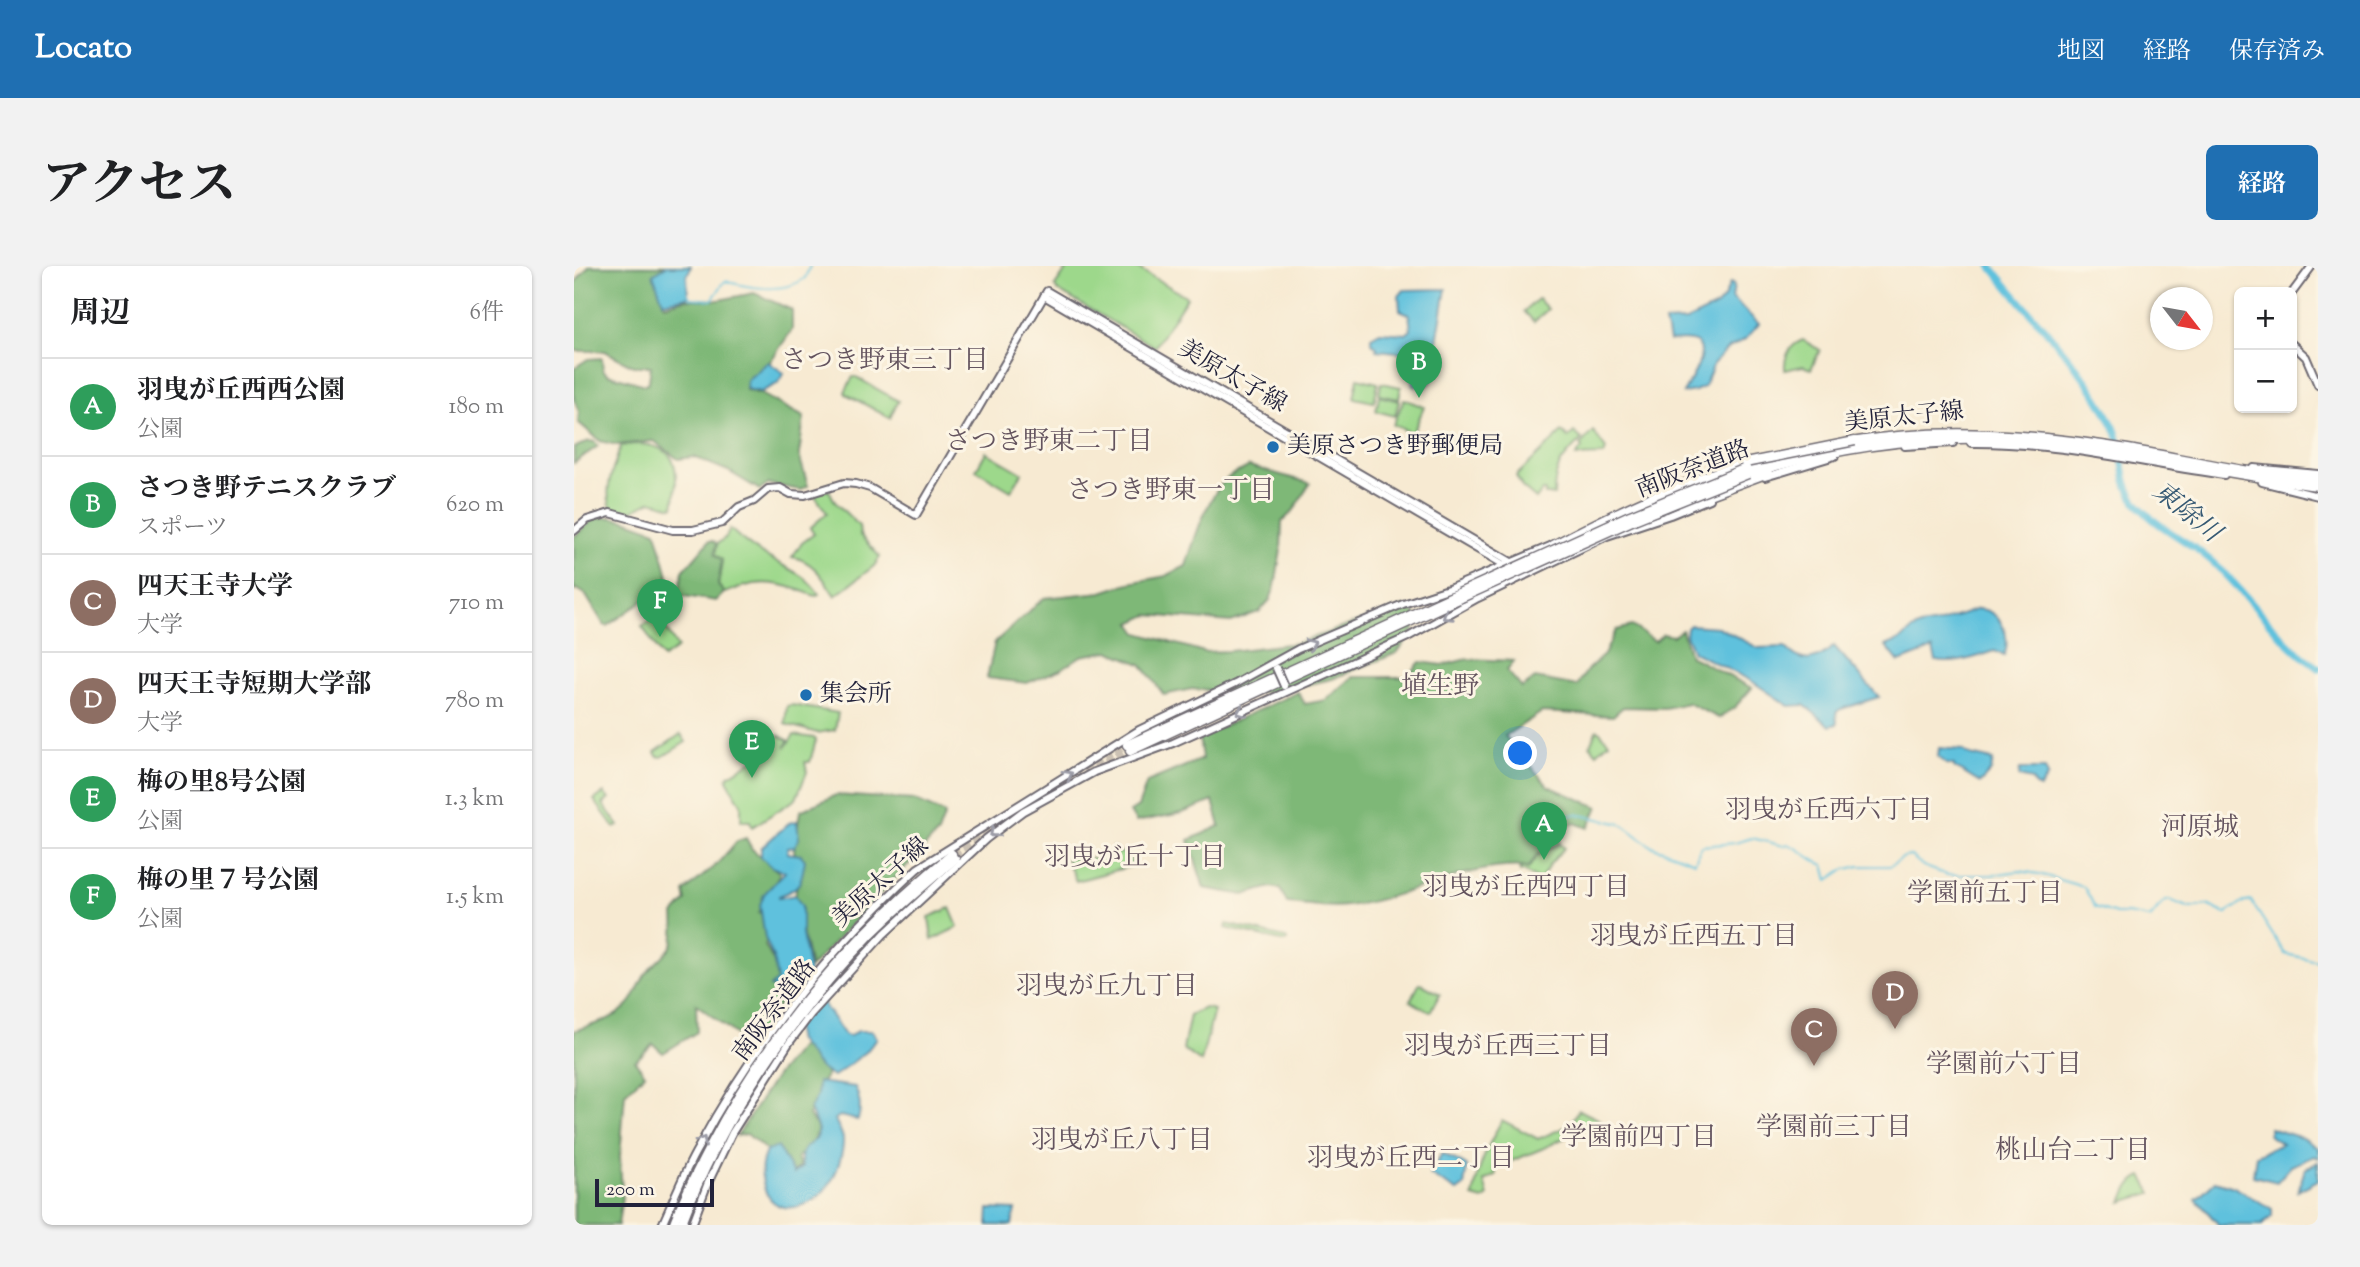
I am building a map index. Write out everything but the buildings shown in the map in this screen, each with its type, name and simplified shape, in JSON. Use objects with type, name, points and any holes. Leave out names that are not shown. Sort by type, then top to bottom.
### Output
[{"type":"highway","name":"南阪奈道路","points":[[1128,748],[1713,480],[1773,460],[1854,441],[1942,433],[2022,435],[2318,480]]},
{"type":"highway","name":"南阪奈道路","points":[[1460,596],[1706,489],[1790,461],[1894,442],[2010,440],[2081,448],[2318,487]]},
{"type":"highway","points":[[1553,545],[1604,519],[1710,474],[1745,463],[1854,441]]},
{"type":"highway","points":[[1607,536],[1673,508],[1787,466],[1838,451]]},
{"type":"highway","name":"南阪奈道路","points":[[676,1223],[691,1182],[733,1103],[782,1035],[872,933],[953,857]]},
{"type":"highway","name":"南阪奈道路","points":[[676,1223],[782,1035]]},
{"type":"main road","points":[[2296,287],[2312,266]]},
{"type":"main road","points":[[574,531],[587,520],[610,513],[673,530],[693,530],[722,523],[739,507],[754,501],[768,489],[780,488],[791,494],[805,495],[844,484],[870,488],[916,516],[1046,293]]},
{"type":"main road","name":"美原太子線","points":[[1046,293],[1530,573]]},
{"type":"main road","name":"美原太子線","points":[[1046,293],[1523,576]]},
{"type":"main road","points":[[2297,349],[2306,357],[2318,385]]},
{"type":"main road","name":"美原太子線","points":[[692,1225],[707,1185],[732,1133],[782,1035],[823,966],[889,895],[928,862],[1139,730],[1403,604],[1451,588],[1706,479],[1782,456],[1856,439],[1932,430],[2048,435],[2114,443],[2241,467],[2318,474]]},
{"type":"main road","name":"美原太子線","points":[[828,982],[986,839],[1023,811],[1094,772],[1144,755],[1286,689],[1423,630],[1471,601],[1607,536],[1670,515],[1782,471],[1856,452],[1898,446],[1976,442],[2046,447],[2118,458],[2261,481],[2318,496]]},
{"type":"main road","points":[[1274,665],[1286,689]]},
{"type":"main road","name":"美原太子線","points":[[662,1225],[698,1148],[731,1092],[782,1035]]},
{"type":"green space","points":[[589,266],[669,266],[660,290],[664,305],[686,299],[719,300],[754,293],[792,310],[792,330],[767,366],[748,380],[746,390],[761,394],[804,417],[799,455],[808,486],[800,490],[769,484],[760,490],[728,471],[694,457],[678,459],[654,441],[617,445],[600,441],[578,422],[579,412],[574,398],[574,368],[588,359],[602,358],[603,370],[607,374],[645,385],[649,381],[651,366],[633,366],[605,351],[574,351],[574,284]]},
{"type":"green space","points":[[1069,266],[1134,266],[1187,297],[1155,347],[1057,290],[1055,286]]},
{"type":"green space","points":[[1538,299],[1548,309],[1534,322],[1524,311]]},
{"type":"green space","points":[[1803,340],[1820,350],[1811,369],[1803,366],[1785,370],[1789,352]]},
{"type":"green space","points":[[853,377],[898,401],[890,418],[846,394]]},
{"type":"green space","points":[[1358,378],[1378,383],[1374,402],[1354,398]]},
{"type":"green space","points":[[1381,383],[1401,387],[1399,399],[1379,395]]},
{"type":"green space","points":[[1379,396],[1399,401],[1395,416],[1376,411]]},
{"type":"green space","points":[[1404,399],[1424,407],[1413,433],[1393,425]]},
{"type":"green space","points":[[1593,431],[1606,449],[1604,455],[1576,456],[1582,448],[1580,445]]},
{"type":"green space","points":[[1562,432],[1568,438],[1574,432],[1582,439],[1569,452],[1558,470],[1554,495],[1545,495],[1545,491],[1542,491],[1536,499],[1522,487],[1516,476]]},
{"type":"green space","points":[[589,441],[598,446],[574,463],[574,448]]},
{"type":"green space","points":[[634,444],[660,448],[673,461],[676,481],[673,507],[651,501],[632,511],[612,509],[608,494],[613,469],[621,446]]},
{"type":"green space","points":[[986,452],[1022,473],[1011,491],[976,470]]},
{"type":"green space","points":[[1249,466],[1310,483],[1294,510],[1282,522],[1281,550],[1270,600],[1259,612],[1231,622],[1148,615],[1131,623],[1138,633],[1204,652],[1230,651],[1297,643],[1404,606],[1416,615],[1414,630],[1397,653],[1332,679],[1272,692],[1192,689],[1164,695],[1141,664],[1109,651],[1081,656],[1061,669],[1027,683],[987,678],[995,642],[1044,598],[1102,592],[1129,583],[1166,576],[1186,566],[1203,518],[1221,484]]},
{"type":"green space","points":[[829,490],[835,502],[859,526],[860,535],[880,557],[874,566],[835,596],[812,566],[792,557],[802,543],[814,534],[810,528],[827,513],[813,493]]},
{"type":"green space","points":[[608,517],[656,531],[670,583],[668,586],[675,591],[679,591],[683,571],[709,541],[713,541],[717,544],[715,554],[722,560],[718,585],[724,593],[716,601],[684,596],[663,603],[656,592],[607,626],[604,625],[585,594],[574,590],[574,537],[593,519]]},
{"type":"green space","points":[[730,529],[757,551],[805,578],[819,594],[815,596],[790,587],[763,583],[724,593],[718,585],[722,560],[714,554],[717,544],[726,537]]},
{"type":"green space","points":[[658,616],[678,648],[663,658],[642,626]]},
{"type":"green space","points":[[1632,626],[1655,641],[1663,634],[1673,636],[1682,630],[1690,656],[1752,688],[1735,707],[1719,718],[1688,703],[1665,708],[1623,707],[1613,716],[1542,712],[1505,736],[1548,786],[1598,807],[1588,828],[1575,823],[1557,831],[1560,843],[1538,854],[1529,867],[1482,870],[1392,896],[1346,906],[1324,907],[1287,903],[1280,889],[1271,887],[1244,895],[1204,888],[1189,840],[1220,826],[1213,801],[1182,813],[1136,822],[1130,812],[1138,807],[1147,782],[1202,759],[1199,737],[1298,692],[1305,704],[1326,700],[1353,677],[1407,677],[1420,662],[1443,665],[1467,659],[1514,661],[1507,671],[1522,688],[1535,678],[1577,686],[1588,669],[1604,655],[1616,630]]},
{"type":"green space","points":[[787,706],[838,713],[835,730],[817,733],[785,724]]},
{"type":"green space","points":[[1598,730],[1609,742],[1597,753],[1590,745]]},
{"type":"green space","points":[[681,734],[686,742],[662,757],[657,756],[655,752]]},
{"type":"green space","points":[[778,735],[788,740],[785,748],[794,735],[816,740],[810,762],[805,762],[807,772],[796,799],[752,827],[750,821],[741,821],[741,804],[727,780],[728,776],[764,753]]},
{"type":"green space","points":[[604,793],[609,799],[603,804],[619,826],[615,828],[594,800]]},
{"type":"green space","points":[[836,795],[914,800],[945,814],[938,833],[810,968],[795,900],[798,872],[794,850],[800,811]]},
{"type":"green space","points":[[746,838],[752,849],[780,873],[759,913],[771,913],[776,923],[765,945],[778,970],[782,1000],[751,1046],[696,1004],[697,1032],[663,1053],[653,1044],[635,1061],[645,1074],[625,1093],[620,1156],[622,1196],[618,1225],[574,1225],[574,1031],[606,1020],[627,1006],[645,975],[672,945],[674,914],[686,901],[684,892],[718,863],[737,841]]},
{"type":"green space","points":[[1560,844],[1564,848],[1541,879],[1520,872],[1519,867],[1528,869],[1537,856]]},
{"type":"green space","points":[[1113,847],[1117,853],[1128,852],[1132,866],[1076,881],[1066,858],[1095,859],[1114,854]]},
{"type":"green space","points":[[950,908],[958,927],[932,940],[929,917]]},
{"type":"green space","points":[[1227,924],[1287,940],[1285,942],[1226,928]]},
{"type":"green space","points":[[1420,983],[1440,994],[1430,1012],[1410,1001]]},
{"type":"green space","points":[[1205,1008],[1214,1010],[1201,1062],[1183,1049],[1190,1015]]},
{"type":"green space","points":[[805,1041],[826,1068],[826,1076],[820,1085],[817,1100],[810,1109],[809,1116],[818,1128],[815,1138],[809,1149],[797,1157],[800,1166],[793,1173],[747,1134],[737,1136],[776,1076]]},
{"type":"green space","points":[[1579,1110],[1600,1120],[1544,1148],[1494,1168],[1496,1175],[1484,1181],[1488,1196],[1483,1200],[1473,1197],[1484,1157],[1502,1120],[1538,1139],[1568,1126]]},
{"type":"green space","points":[[2142,1176],[2152,1193],[2122,1202],[2127,1190]]},
{"type":"water","points":[[666,266],[691,266],[687,276],[688,297],[663,302],[653,274]]},
{"type":"water","points":[[1730,283],[1734,285],[1732,298],[1759,324],[1746,339],[1727,349],[1714,363],[1704,387],[1683,393],[1698,364],[1701,349],[1691,341],[1669,341],[1665,322],[1686,321],[1717,306],[1724,298]]},
{"type":"water","points":[[1446,289],[1436,347],[1440,351],[1433,359],[1432,381],[1426,387],[1413,386],[1408,358],[1399,352],[1376,350],[1371,337],[1380,332],[1406,334],[1411,330],[1409,314],[1400,310],[1399,296],[1404,290]]},
{"type":"water","points":[[768,362],[784,373],[777,384],[761,392],[746,389],[747,380]]},
{"type":"water","points":[[1978,609],[1993,614],[2003,626],[2007,641],[2004,656],[1995,651],[1966,660],[1943,662],[1936,661],[1933,649],[1899,662],[1886,646],[1920,626],[1938,623]]},
{"type":"water","points":[[1690,625],[1718,627],[1758,648],[1785,647],[1798,657],[1810,660],[1834,646],[1879,697],[1841,709],[1836,712],[1837,724],[1830,726],[1804,705],[1789,706],[1750,680],[1693,652],[1686,635]]},
{"type":"water","points":[[1939,748],[1962,750],[1970,755],[1993,760],[1991,771],[1980,783],[1954,765],[1946,764],[1938,757]]},
{"type":"water","points":[[2020,769],[2045,769],[2048,776],[2040,788],[2035,786],[2032,780],[2019,777]]},
{"type":"water","points":[[797,821],[799,839],[794,847],[787,848],[788,853],[801,855],[805,860],[802,874],[796,887],[779,898],[795,895],[802,906],[802,934],[809,973],[826,1008],[845,1035],[872,1031],[877,1038],[866,1052],[833,1077],[820,1068],[798,1041],[788,993],[770,987],[777,980],[773,957],[765,938],[760,905],[764,894],[785,872],[772,867],[761,857],[761,848],[789,823]]},
{"type":"water","points":[[818,1082],[855,1087],[860,1103],[858,1120],[840,1116],[835,1119],[843,1144],[839,1164],[828,1186],[811,1201],[782,1207],[767,1195],[762,1174],[763,1159],[766,1151],[778,1147],[793,1174],[802,1167],[802,1153],[815,1140],[818,1132],[810,1109],[817,1096]]},
{"type":"water","points":[[2270,1128],[2302,1138],[2318,1148],[2318,1158],[2314,1156],[2291,1166],[2277,1182],[2253,1176],[2256,1155],[2282,1144],[2269,1135]]},
{"type":"water","points":[[1442,1153],[1467,1166],[1464,1186],[1457,1191],[1430,1175]]},
{"type":"water","points":[[2318,1162],[2318,1180],[2298,1191],[2305,1169]]},
{"type":"water","points":[[2215,1181],[2234,1187],[2272,1209],[2272,1216],[2262,1225],[2219,1225],[2196,1199]]},
{"type":"water","points":[[989,1209],[1015,1210],[1012,1225],[988,1225]]},
{"type":"waterway","points":[[687,293],[691,298],[712,300],[725,281],[766,288],[787,286],[805,278],[810,266]]},
{"type":"waterway","name":"東除川","points":[[1991,266],[2073,363],[2102,405],[2120,445],[2130,491],[2140,507],[2154,521],[2213,562],[2285,641],[2318,668]]},
{"type":"waterway","points":[[1528,820],[1546,821],[1576,814],[1622,824],[1651,846],[1695,862],[1701,846],[1735,843],[1752,838],[1784,846],[1787,844],[1824,865],[1828,880],[1843,870],[1859,866],[1890,866],[1904,857],[1911,856],[1923,866],[1947,875],[1991,875],[2019,871],[2039,874],[2084,887],[2095,907],[2116,914],[2150,918],[2169,900],[2190,908],[2207,905],[2226,914],[2241,903],[2251,901],[2285,954],[2318,961]]},
{"type":"tunnel","points":[[952,854],[1085,768],[1127,745]]},
{"type":"tunnel","points":[[1095,769],[1130,751]]},
{"type":"tunnel","points":[[955,859],[981,841]]},
{"type":"place","name":"さつき野テニスクラブ","points":[[1419,398]]},
{"type":"place","name":"美原さつき野郵便局","points":[[1273,447]]},
{"type":"place","name":"梅の里７号公園","points":[[660,637]]},
{"type":"place","name":"集会所","points":[[806,695]]},
{"type":"place","name":"梅の里8号公園","points":[[752,778]]},
{"type":"place","name":"羽曳が丘西西公園","points":[[1544,860]]},
{"type":"place","name":"四天王寺短期大学部","points":[[1895,1029]]},
{"type":"place","name":"四天王寺大学","points":[[1814,1066]]},
{"type":"district","name":"さつき野東三丁目","points":[[885,361]]},
{"type":"district","name":"さつき野東二丁目","points":[[1049,442]]},
{"type":"district","name":"さつき野東一丁目","points":[[1171,491]]},
{"type":"district","name":"埴生野","points":[[1440,687]]},
{"type":"district","name":"羽曳が丘西六丁目","points":[[1829,811]]},
{"type":"district","name":"河原城","points":[[2200,828]]},
{"type":"district","name":"羽曳が丘十丁目","points":[[1135,858]]},
{"type":"district","name":"羽曳が丘西四丁目","points":[[1526,888]]},
{"type":"district","name":"学園前五丁目","points":[[1985,894]]},
{"type":"district","name":"羽曳が丘西五丁目","points":[[1694,937]]},
{"type":"district","name":"羽曳が丘九丁目","points":[[1107,987]]},
{"type":"district","name":"羽曳が丘西三丁目","points":[[1508,1047]]},
{"type":"district","name":"学園前六丁目","points":[[2004,1065]]},
{"type":"district","name":"学園前三丁目","points":[[1834,1128]]},
{"type":"district","name":"学園前四丁目","points":[[1639,1138]]},
{"type":"district","name":"羽曳が丘八丁目","points":[[1122,1141]]},
{"type":"district","name":"桃山台二丁目","points":[[2073,1151]]},
{"type":"district","name":"羽曳が丘西二丁目","points":[[1411,1159]]}]
